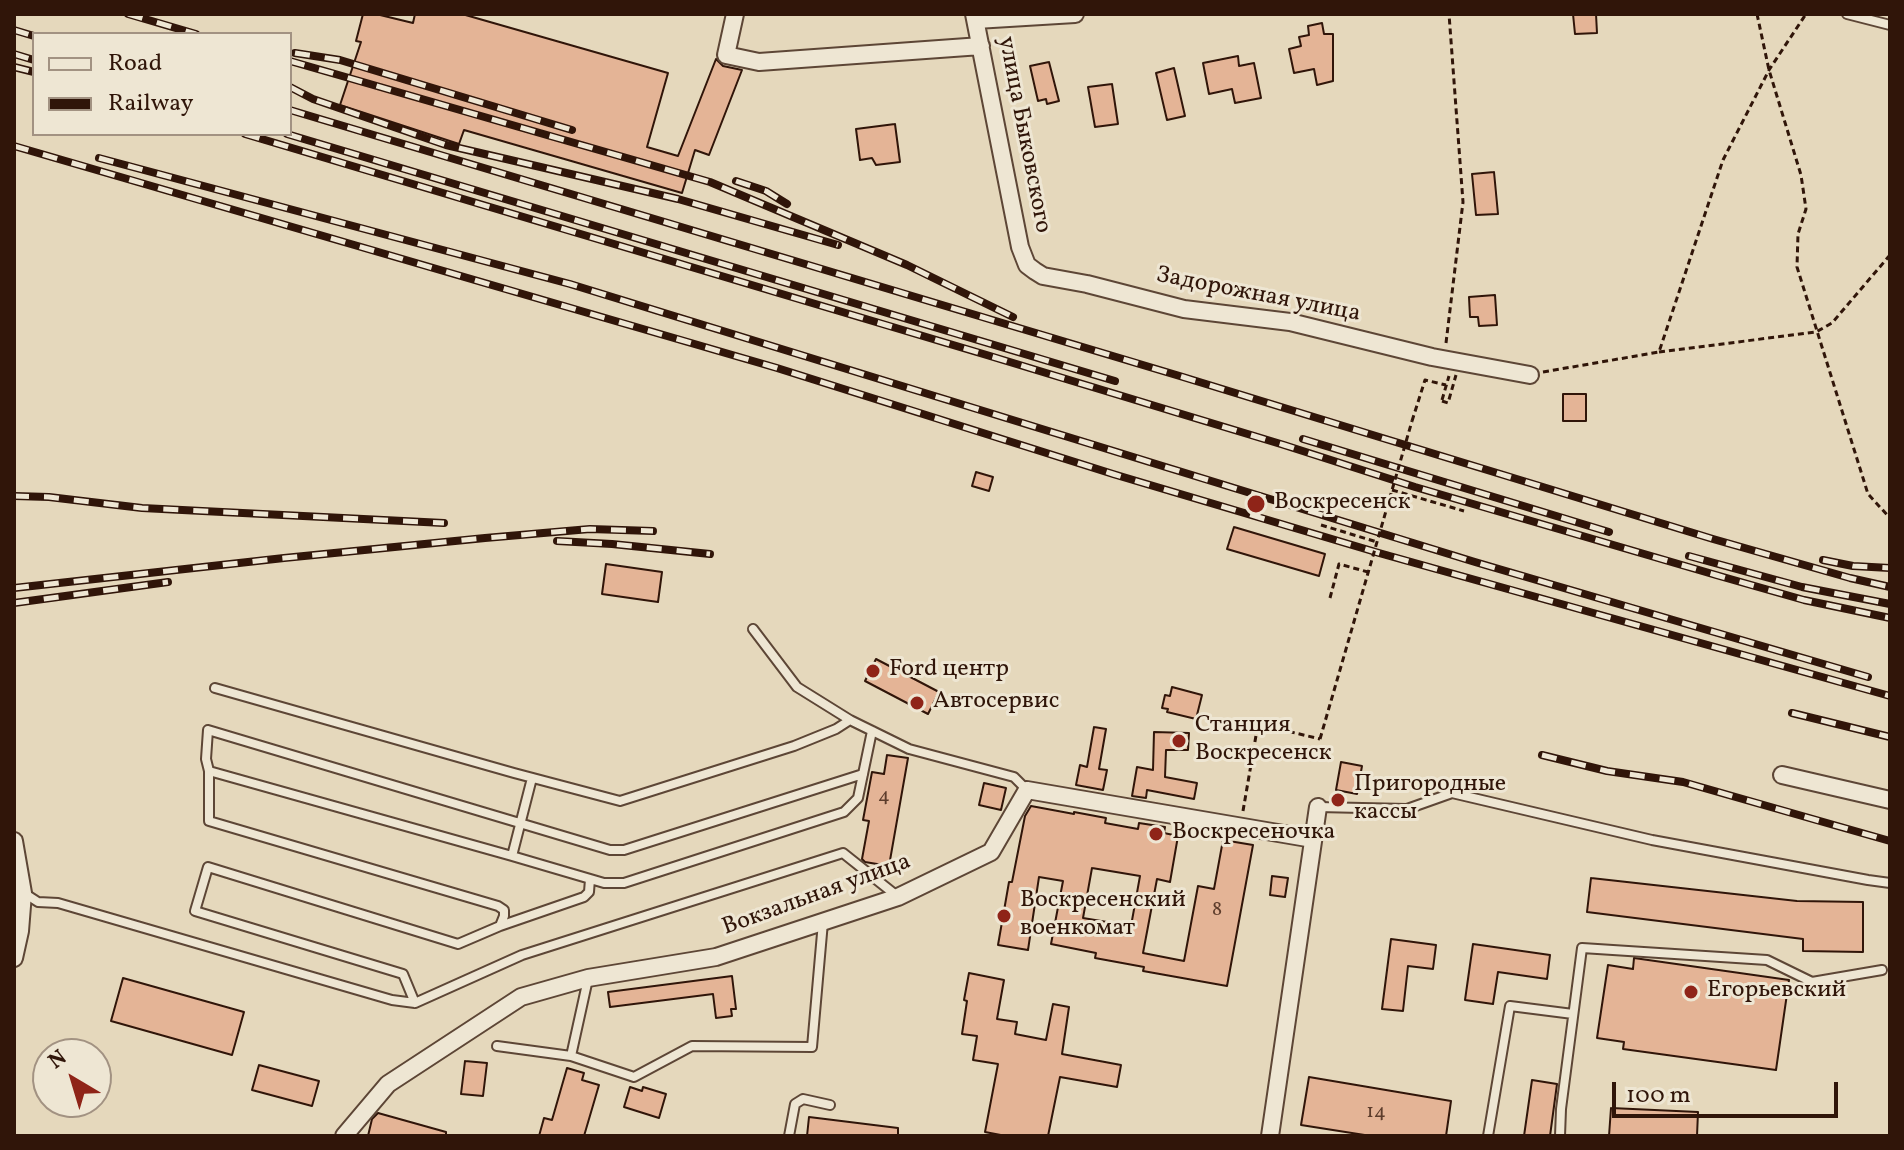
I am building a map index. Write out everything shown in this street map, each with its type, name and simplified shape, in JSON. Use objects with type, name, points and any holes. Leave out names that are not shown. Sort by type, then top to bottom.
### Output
[{"type":"street","points":[[735,14],[726,55],[759,62],[981,46]]},
{"type":"street","points":[[975,17],[1075,14]]},
{"type":"street","name":"улица Быковского","points":[[975,17],[1020,247],[1027,265]]},
{"type":"street","name":"Задорожная улица","points":[[1027,265],[1043,276],[1184,309],[1290,322],[1452,361],[1530,375]]},
{"type":"street","points":[[1782,775],[1890,800]]},
{"type":"street","points":[[1027,790],[1313,839]]},
{"type":"street","name":"Вокзальная улица","points":[[344,1136],[388,1084],[521,997],[588,978],[716,957],[898,897],[991,852],[1027,790]]},
{"type":"street","points":[[1270,1136],[1318,807]]},
{"type":"street","points":[[14,841],[23,893],[14,958]]},
{"type":"lane","points":[[1847,14],[1890,25]]},
{"type":"lane","points":[[753,629],[797,687],[850,720],[909,749],[1014,777],[1027,790]]},
{"type":"lane","points":[[215,688],[620,801],[794,746],[850,720]]},
{"type":"lane","points":[[500,926],[504,910],[498,906],[209,821],[208,730],[610,850],[624,850],[863,774]]},
{"type":"lane","points":[[209,771],[604,883],[624,883],[844,812],[858,798],[872,731]]},
{"type":"lane","points":[[512,856],[532,778]]},
{"type":"lane","points":[[1318,807],[1407,809],[1452,793],[1652,840],[1890,883]]},
{"type":"lane","points":[[23,893],[38,902],[58,903],[392,1000],[415,1003],[522,955],[843,853],[898,897]]},
{"type":"lane","points":[[415,1003],[403,974],[195,911],[208,867],[458,944],[584,897],[589,892],[590,879]]},
{"type":"lane","points":[[497,1046],[571,1056],[634,1077],[692,1046],[812,1047],[823,922]]},
{"type":"lane","points":[[1560,1136],[1582,948],[1767,960],[1812,982],[1882,970]]},
{"type":"lane","points":[[571,1056],[588,978]]},
{"type":"lane","points":[[1488,1136],[1510,1006],[1573,1014]]},
{"type":"lane","points":[[789,1136],[795,1104],[803,1099],[830,1105]]},
{"type":"path","points":[[1241,827],[1258,724],[1320,739],[1425,380],[1446,385],[1442,401],[1448,403],[1463,202],[1449,14]]},
{"type":"path","points":[[1757,14],[1769,70],[1801,175],[1806,209],[1798,234],[1797,267],[1868,494],[1890,518]]},
{"type":"path","points":[[1659,352],[1723,160],[1769,70],[1806,14]]},
{"type":"path","points":[[1530,375],[1659,352],[1816,332],[1832,323],[1890,255]]},
{"type":"path","points":[[1392,490],[1464,511]]},
{"type":"path","points":[[1321,525],[1377,542]]},
{"type":"path","points":[[1330,598],[1339,564],[1368,572]]},
{"type":"building","points":[[363,14],[413,23],[415,14],[462,14],[668,73],[647,147],[678,156],[716,59],[723,66],[742,70],[709,155],[695,150],[682,193],[464,130],[459,144],[340,105],[361,42],[356,41]]},
{"type":"building","points":[[1573,14],[1596,14],[1597,33],[1575,34]]},
{"type":"building","points":[[1322,23],[1324,34],[1333,34],[1333,81],[1317,85],[1314,69],[1294,73],[1289,49],[1301,46],[1299,37],[1309,35],[1308,26]]},
{"type":"building","points":[[1238,56],[1239,66],[1254,63],[1261,98],[1235,103],[1232,89],[1209,94],[1203,63]]},
{"type":"building","points":[[1049,62],[1059,101],[1047,104],[1046,99],[1038,101],[1030,66]]},
{"type":"building","points":[[1174,68],[1185,116],[1167,120],[1156,73]]},
{"type":"building","points":[[1112,84],[1118,124],[1095,127],[1088,87]]},
{"type":"building","points":[[895,124],[900,162],[876,165],[872,158],[860,160],[856,129]]},
{"type":"building","points":[[1494,172],[1498,214],[1476,215],[1472,174]]},
{"type":"building","points":[[1495,295],[1497,325],[1479,326],[1478,317],[1470,317],[1469,297]]},
{"type":"building","points":[[1563,394],[1586,394],[1586,421],[1563,421]]},
{"type":"building","points":[[976,472],[993,477],[989,491],[972,486]]},
{"type":"building","points":[[1234,527],[1325,554],[1319,576],[1227,549]]},
{"type":"building","points":[[606,564],[662,572],[658,602],[602,594]]},
{"type":"building","points":[[876,659],[939,692],[928,714],[865,681]]},
{"type":"building","points":[[1172,687],[1202,695],[1196,719],[1162,708],[1165,695],[1170,696]]},
{"type":"building","points":[[1094,727],[1106,729],[1099,769],[1107,770],[1103,790],[1076,785],[1080,765],[1087,767]]},
{"type":"building","points":[[1154,732],[1189,733],[1188,750],[1166,750],[1165,777],[1197,783],[1194,799],[1147,790],[1146,798],[1132,796],[1137,767],[1153,770]]},
{"type":"building","points":[[887,755],[908,758],[889,866],[862,859],[869,821],[863,820],[872,772],[884,774]]},
{"type":"building","points":[[1341,762],[1362,766],[1357,794],[1336,790]]},
{"type":"building","points":[[984,783],[1006,788],[1001,810],[979,805]]},
{"type":"building","points":[[1031,806],[1106,818],[1105,823],[1138,829],[1139,823],[1165,827],[1164,833],[1178,836],[1170,882],[1157,879],[1143,953],[1184,961],[1198,886],[1214,889],[1223,840],[1253,845],[1227,986],[1143,971],[1144,967],[1095,958],[1096,953],[1051,944],[1063,881],[1039,877],[1028,950],[998,945],[1025,816]],"holes":[[[1092,868],[1140,876],[1131,926],[1083,918]]]},
{"type":"building","points":[[1272,876],[1288,878],[1285,897],[1270,895]]},
{"type":"building","points":[[1591,878],[1797,901],[1863,902],[1863,952],[1803,951],[1803,939],[1587,912]]},
{"type":"building","points":[[1391,939],[1436,945],[1433,969],[1408,966],[1403,1011],[1382,1009]]},
{"type":"building","points":[[1473,944],[1550,955],[1547,979],[1498,972],[1493,1004],[1465,1000]]},
{"type":"building","points":[[1634,958],[1789,980],[1776,1070],[1623,1049],[1624,1042],[1597,1038],[1608,965],[1633,969]]},
{"type":"building","points":[[969,973],[1004,980],[997,1019],[1017,1022],[1015,1034],[1046,1040],[1053,1004],[1069,1007],[1062,1054],[1121,1065],[1117,1087],[1060,1077],[1048,1136],[1006,1136],[985,1132],[998,1064],[973,1060],[977,1036],[962,1034]]},
{"type":"building","points":[[732,976],[736,1009],[731,1009],[732,1016],[716,1018],[713,994],[610,1007],[608,992]]},
{"type":"building","points":[[123,978],[244,1012],[232,1055],[111,1021]]},
{"type":"building","points":[[465,1061],[487,1063],[483,1096],[461,1094]]},
{"type":"building","points":[[259,1065],[319,1081],[312,1106],[252,1090]]},
{"type":"building","points":[[567,1068],[584,1073],[582,1080],[599,1085],[584,1136],[539,1136],[544,1118],[552,1120]]},
{"type":"building","points":[[1309,1077],[1451,1101],[1446,1136],[1371,1136],[1301,1125]]},
{"type":"building","points":[[1532,1080],[1557,1084],[1550,1136],[1524,1136]]},
{"type":"building","points":[[630,1087],[642,1091],[643,1087],[666,1094],[659,1118],[624,1107]]},
{"type":"building","points":[[1611,1108],[1698,1112],[1697,1136],[1609,1136]]},
{"type":"building","points":[[378,1113],[446,1132],[446,1136],[368,1136],[372,1119]]},
{"type":"building","points":[[809,1117],[898,1128],[898,1136],[807,1136]]},
{"type":"railway","points":[[128,14],[189,32]]},
{"type":"railway","points":[[14,30],[32,35]]},
{"type":"railway","points":[[295,53],[340,60],[572,130]]},
{"type":"railway","points":[[14,54],[32,59]]},
{"type":"railway","points":[[292,62],[710,182],[907,265],[1013,317]]},
{"type":"railway","points":[[14,67],[32,72]]},
{"type":"railway","points":[[292,88],[313,99],[446,145],[678,199],[838,245]]},
{"type":"railway","points":[[292,111],[1713,539],[1890,587]]},
{"type":"railway","points":[[292,135],[1115,381]]},
{"type":"railway","points":[[252,136],[990,356],[1415,487],[1804,600],[1890,618]]},
{"type":"railway","points":[[14,146],[777,368],[1113,474],[1379,553],[1890,696]]},
{"type":"railway","points":[[99,158],[570,284],[1475,562],[1868,677]]},
{"type":"railway","points":[[736,181],[766,191],[787,204]]},
{"type":"railway","points":[[1303,439],[1609,532]]},
{"type":"railway","points":[[14,496],[142,508],[444,523]]},
{"type":"railway","points":[[14,588],[485,538],[590,529],[653,531]]},
{"type":"railway","points":[[557,541],[710,554]]},
{"type":"railway","points":[[1689,556],[1802,587],[1890,604]]},
{"type":"railway","points":[[1823,560],[1853,566],[1890,568]]},
{"type":"railway","points":[[14,603],[168,582]]},
{"type":"railway","points":[[1792,713],[1890,737]]},
{"type":"railway","points":[[1542,755],[1607,771],[1683,782],[1890,841]]},
{"type":"place","name":"Воскресенск","points":[[1256,504]]},
{"type":"place","name":"Ford центр","points":[[873,671]]},
{"type":"place","name":"Автосервис","points":[[917,703]]},
{"type":"place","name":"Станция Воскресенск","points":[[1179,741]]},
{"type":"place","name":"Пригородные кассы","points":[[1338,800]]},
{"type":"place","name":"Воскресеночка","points":[[1156,834]]},
{"type":"place","name":"Воскресенский военкомат","points":[[1004,916]]},
{"type":"place","name":"Егорьевский","points":[[1691,992]]}]
